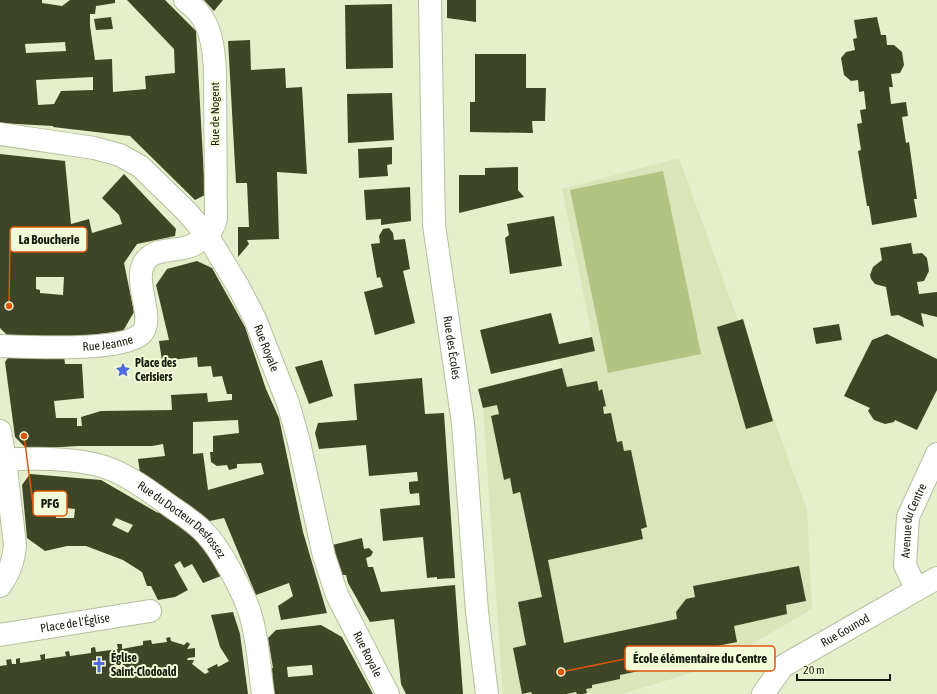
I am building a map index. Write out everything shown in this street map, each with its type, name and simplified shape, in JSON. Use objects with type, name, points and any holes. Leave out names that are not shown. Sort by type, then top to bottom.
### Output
[{"type":"street","name":"Rue de Nogent","points":[[185,0],[199,13],[209,32],[214,51],[216,219],[212,230],[207,235]]},
{"type":"street","name":"Rue des Écoles","points":[[430,0],[434,225],[463,423],[477,612],[486,694]]},
{"type":"street","name":"Rue Royale","points":[[0,134],[94,148],[120,155],[141,167],[186,211],[207,235],[238,286],[255,319],[288,403],[298,438],[329,575],[337,595],[388,694]]},
{"type":"street","name":"Rue Jeanne","points":[[0,346],[86,347],[130,340],[141,334],[147,324],[141,277],[144,262],[150,256],[157,253],[193,245],[207,235]]},
{"type":"street","points":[[0,431],[15,545],[14,555],[8,573],[0,586]]},
{"type":"street","name":"Avenue du Centre","points":[[916,589],[905,565],[908,517],[937,454]]},
{"type":"street","name":"Rue du Docteur Desfossez","points":[[3,460],[60,460],[94,464],[108,468],[152,493],[189,519],[207,534],[219,551],[249,609],[255,629],[263,694]]},
{"type":"street","name":"Rue Gounod","points":[[763,694],[783,666],[937,578]]},
{"type":"street","name":"Place de l'Église","points":[[0,635],[150,611]]},
{"type":"shaded area","points":[[679,158],[807,510],[812,609],[716,665],[623,694],[503,694],[483,408],[567,387],[559,359],[595,351],[562,189]]},
{"type":"shaded area","points":[[663,171],[701,354],[608,373],[570,190]]},
{"type":"building","points":[[0,0],[42,0],[42,3],[62,6],[70,0],[115,0],[115,3],[96,6],[95,14],[90,14],[90,26],[95,60],[112,59],[113,92],[146,89],[145,76],[175,73],[174,49],[127,0],[165,0],[196,31],[205,195],[195,200],[130,136],[53,126],[0,123]],"holes":[[[65,42],[66,51],[26,53],[25,44]],[[93,77],[93,90],[61,91],[54,104],[38,105],[36,80]]]},
{"type":"building","points":[[204,0],[223,0],[214,11]]},
{"type":"building","points":[[447,0],[476,0],[476,22],[447,18]]},
{"type":"building","points":[[392,4],[393,68],[346,69],[345,5]]},
{"type":"building","points":[[111,17],[113,29],[96,30],[94,19]]},
{"type":"building","points":[[877,17],[881,35],[886,35],[887,45],[894,45],[902,52],[904,65],[900,73],[891,74],[893,87],[889,87],[891,104],[906,102],[908,116],[902,117],[906,143],[909,142],[917,199],[914,199],[917,217],[872,225],[869,206],[867,206],[858,151],[861,150],[857,124],[862,123],[860,110],[866,109],[864,91],[859,92],[858,80],[851,81],[844,75],[841,58],[846,52],[855,50],[853,39],[857,38],[854,20]]},
{"type":"building","points":[[250,40],[251,70],[285,68],[286,88],[302,87],[307,174],[277,172],[279,239],[247,240],[249,244],[238,257],[238,227],[249,227],[247,183],[236,183],[228,41]]},
{"type":"building","points":[[475,54],[526,54],[526,88],[546,88],[545,121],[532,121],[533,133],[470,132],[470,102],[475,102]]},
{"type":"building","points":[[392,93],[394,140],[348,143],[347,94]]},
{"type":"building","points":[[392,147],[392,164],[387,165],[388,176],[359,178],[358,149]]},
{"type":"building","points":[[0,154],[65,161],[71,224],[89,219],[92,233],[122,224],[119,215],[102,198],[124,174],[176,229],[175,236],[137,244],[124,263],[134,312],[123,331],[73,337],[8,336],[0,328]],"holes":[[[36,277],[64,277],[63,295],[40,293],[40,290],[36,289]]]},
{"type":"building","points":[[518,167],[518,190],[524,197],[459,213],[459,175],[485,175],[485,168]]},
{"type":"building","points":[[410,187],[411,221],[381,225],[381,219],[366,220],[364,190]]},
{"type":"building","points":[[554,216],[562,266],[510,274],[505,238],[509,235],[507,224]]},
{"type":"building","points":[[389,228],[393,233],[394,240],[405,239],[410,269],[403,271],[415,323],[375,335],[364,292],[383,287],[380,277],[377,278],[371,244],[380,243],[379,236],[383,229]]},
{"type":"building","points":[[911,243],[913,254],[922,253],[927,258],[929,271],[924,281],[917,282],[919,294],[937,292],[937,317],[921,313],[924,327],[898,315],[891,316],[886,287],[875,284],[870,275],[873,267],[882,260],[880,248]]},
{"type":"building","points":[[197,261],[212,268],[245,327],[266,389],[279,418],[303,532],[327,613],[281,620],[278,606],[293,596],[289,583],[256,595],[224,518],[205,522],[140,473],[138,459],[165,456],[163,444],[152,446],[78,446],[27,449],[15,437],[5,362],[11,354],[64,356],[65,364],[82,364],[84,398],[54,401],[56,418],[77,418],[77,426],[82,426],[81,417],[101,411],[172,410],[171,395],[207,393],[208,402],[232,400],[232,394],[227,394],[222,376],[213,377],[211,366],[198,367],[197,357],[162,361],[159,341],[169,340],[156,285],[167,269]],"holes":[[[238,420],[239,433],[213,436],[213,452],[210,452],[211,462],[217,466],[227,465],[229,470],[237,468],[237,464],[261,463],[264,474],[208,490],[203,453],[193,454],[193,422]]]},
{"type":"building","points":[[551,313],[559,344],[592,337],[595,351],[491,374],[480,330]]},
{"type":"building","points":[[743,319],[773,421],[746,429],[717,327]]},
{"type":"building","points":[[839,324],[842,340],[816,344],[813,328]]},
{"type":"building","points":[[887,334],[937,359],[937,390],[917,430],[895,420],[894,422],[885,424],[874,420],[868,411],[870,408],[844,396],[872,340]]},
{"type":"building","points":[[322,360],[333,396],[309,404],[295,367]]},
{"type":"building","points":[[562,368],[567,387],[597,381],[599,391],[602,389],[606,406],[603,407],[604,414],[611,413],[617,442],[622,441],[624,451],[631,450],[647,527],[641,529],[643,539],[548,560],[564,643],[677,619],[676,612],[686,599],[695,597],[693,586],[799,566],[806,601],[786,605],[787,614],[734,626],[737,642],[712,647],[714,655],[620,675],[620,679],[592,685],[592,688],[586,689],[587,693],[583,694],[577,694],[576,692],[566,694],[532,694],[531,692],[522,694],[513,648],[526,645],[518,602],[542,597],[520,492],[513,494],[510,478],[504,480],[491,416],[499,414],[497,405],[483,408],[478,389]]},
{"type":"building","points":[[422,378],[425,414],[444,413],[455,578],[427,578],[423,537],[383,541],[380,509],[420,505],[419,493],[410,494],[409,488],[409,482],[418,481],[417,472],[369,476],[366,445],[319,449],[315,433],[318,423],[357,420],[354,384]]},
{"type":"building","points":[[30,474],[101,480],[158,513],[161,509],[206,546],[221,576],[203,583],[192,564],[184,568],[180,561],[174,565],[188,590],[175,597],[158,600],[151,586],[147,586],[142,572],[123,560],[86,546],[67,546],[45,551],[27,538],[22,485]],"holes":[[[66,508],[75,509],[74,518],[56,518],[55,510]],[[116,518],[133,525],[128,533],[112,525]]]},
{"type":"building","points":[[362,538],[364,549],[369,548],[373,552],[371,556],[366,558],[368,567],[373,567],[381,592],[455,585],[463,694],[406,694],[401,684],[394,619],[370,622],[348,583],[346,575],[342,575],[332,545]]},
{"type":"building","name":"Église Saint-Clodoald","points":[[233,612],[240,634],[248,694],[0,694],[0,666],[7,665],[6,660],[11,659],[12,664],[16,664],[16,659],[20,658],[20,663],[41,660],[40,655],[45,654],[45,659],[66,656],[65,652],[69,651],[70,656],[91,653],[91,648],[95,647],[96,652],[118,649],[117,644],[122,644],[122,649],[143,645],[143,641],[151,640],[152,644],[167,642],[166,638],[170,637],[171,641],[184,645],[187,642],[190,644],[187,649],[195,648],[195,657],[188,658],[187,660],[194,660],[192,664],[205,674],[209,672],[207,669],[217,664],[218,667],[229,661],[220,647],[211,615]]},
{"type":"building","points":[[321,625],[342,637],[373,694],[273,694],[273,668],[268,638],[276,630]],"holes":[[[312,665],[313,675],[288,677],[287,667]]]},
{"type":"place","name":"La Boucherie","points":[[9,306]]},
{"type":"place","name":"Place des Cerisiers","points":[[123,370]]},
{"type":"place","name":"PFG","points":[[24,436]]},
{"type":"place","name":"Église Saint-Clodoald","points":[[99,665]]},
{"type":"place","name":"École élémentaire du Centre","points":[[561,672]]}]
